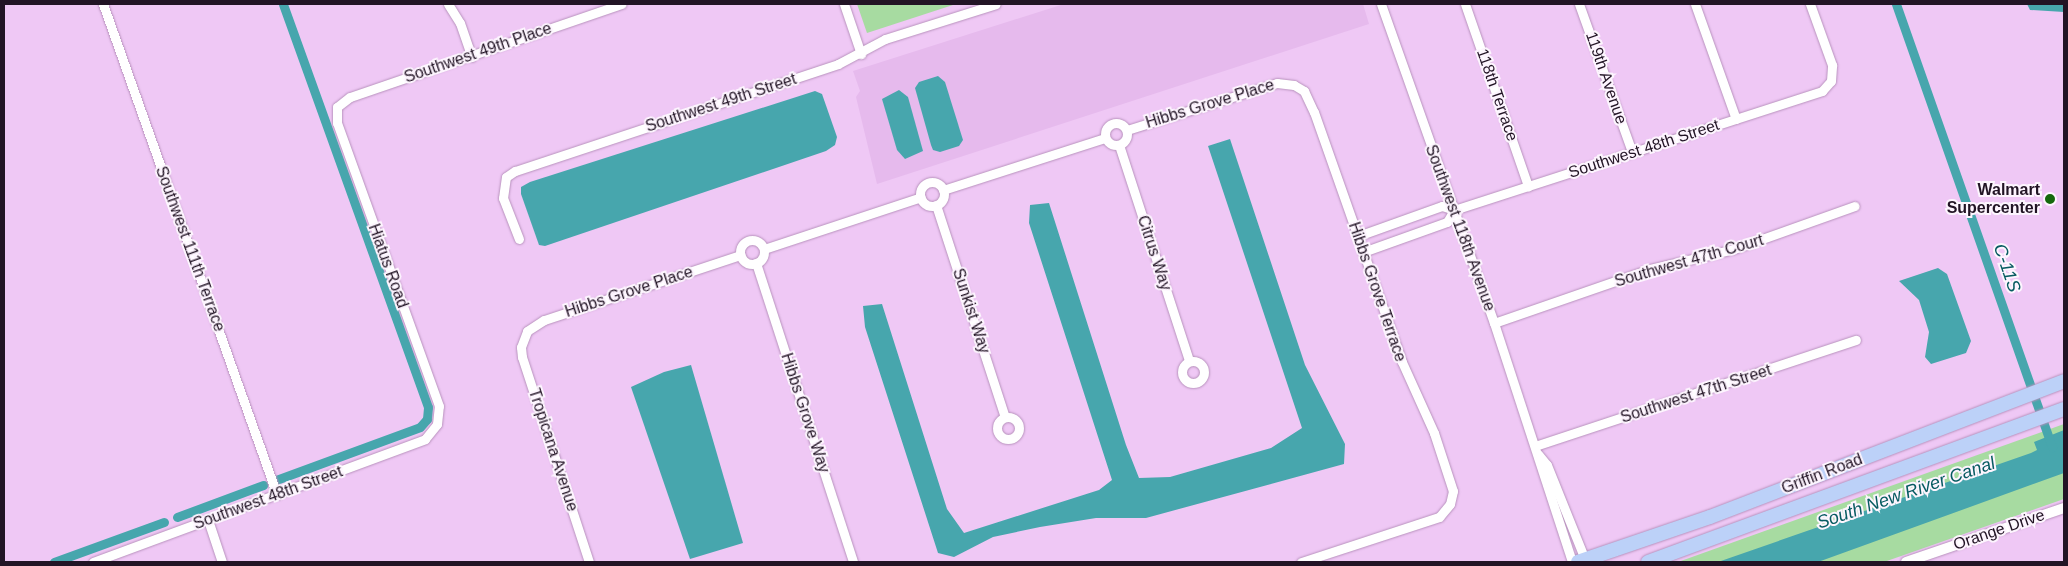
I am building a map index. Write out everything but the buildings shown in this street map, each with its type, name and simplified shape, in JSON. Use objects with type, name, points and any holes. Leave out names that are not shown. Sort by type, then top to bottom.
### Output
[{"type":"main road","name":"Griffin Road","points":[[1580,562],[1710,517],[2060,383]]},
{"type":"main road","name":"Griffin Road","points":[[1648,562],[2064,409]]},
{"type":"street","name":"Southwest 111th Terrace","points":[[103,4],[277,495]]},
{"type":"street","points":[[448,4],[460,23],[472,56]]},
{"type":"street","name":"Southwest 49th Place","points":[[337,107],[350,97],[622,4]]},
{"type":"street","points":[[844,4],[861,54]]},
{"type":"street","name":"Southwest 49th Street","points":[[519,238],[503,198],[503,186],[506,177],[515,171],[861,54],[886,39],[996,4]]},
{"type":"street","name":"Southwest 118th Avenue","points":[[1381,4],[1494,323],[1536,450],[1547,465],[1580,562]]},
{"type":"street","name":"118th Terrace","points":[[1465,4],[1528,186]]},
{"type":"street","name":"119th Avenue","points":[[1580,4],[1632,152]]},
{"type":"street","points":[[1695,4],[1736,119]]},
{"type":"street","name":"Southwest 48th Street","points":[[1358,236],[1442,206],[1454,210],[1822,92],[1831,81],[1832,65],[1810,4]]},
{"type":"street","name":"Hibbs Grove Place","points":[[1127,130],[1277,82],[1294,84]]},
{"type":"street","name":"Hibbs Grove Terrace","points":[[1294,84],[1304,91],[1310,101],[1405,371],[1434,433],[1453,490],[1450,504],[1433,520],[1301,562]]},
{"type":"street","name":"Hiatus Road","points":[[337,107],[337,123],[439,406],[437,424]]},
{"type":"street","points":[[1118,123],[1127,130],[1127,138],[1118,145],[1111,144],[1105,138],[1106,129],[1111,124],[1118,123]]},
{"type":"street","points":[[943,190],[1105,138]]},
{"type":"street","name":"Citrus Way","points":[[1118,145],[1189,361]]},
{"type":"street","points":[[928,183],[936,183],[943,190],[942,200],[936,204],[925,204],[921,198],[922,187],[928,183]]},
{"type":"street","points":[[764,249],[921,198]]},
{"type":"street","name":"Sunkist Way","points":[[936,204],[1005,417]]},
{"type":"street","name":"Southwest 47th Court","points":[[1494,323],[1650,269],[1734,249],[1855,206]]},
{"type":"street","name":"Southwest 48th Street","points":[[1364,252],[1447,222],[1454,210]]},
{"type":"street","points":[[751,240],[758,241],[764,249],[763,258],[756,263],[746,262],[740,255],[743,244],[751,240]]},
{"type":"street","name":"Hibbs Grove Place","points":[[524,338],[533,326],[544,320],[740,255]]},
{"type":"street","name":"Hibbs Grove Way","points":[[756,263],[853,562]]},
{"type":"street","name":"Tropicana Avenue","points":[[524,338],[522,357],[589,562]]},
{"type":"street","name":"Southwest 47th Street","points":[[1536,450],[1856,340]]},
{"type":"street","name":"Southwest 48th Street","points":[[93,562],[425,439],[437,424]]},
{"type":"street","name":"Orange Drive","points":[[1906,562],[2064,508]]},
{"type":"street","points":[[208,520],[222,562]]},
{"type":"shaded area","points":[[857,4],[956,4],[867,33]]},
{"type":"shaded area","points":[[1064,4],[1363,4],[1369,24],[877,184],[856,97],[860,91],[853,71]]},
{"type":"shaded area","points":[[2027,4],[2064,4],[2064,12],[2030,10]]},
{"type":"shaded area","points":[[938,76],[945,82],[963,140],[959,146],[940,152],[933,150],[931,145],[915,88],[919,82]]},
{"type":"shaded area","points":[[899,90],[908,97],[923,151],[905,159],[897,150],[882,99]]},
{"type":"shaded area","points":[[815,91],[822,94],[837,137],[835,145],[826,151],[545,246],[539,245],[521,194],[521,187],[530,182]]},
{"type":"shaded area","points":[[1230,139],[1305,365],[1345,444],[1344,464],[1146,518],[1096,518],[1040,527],[993,537],[954,557],[938,553],[865,327],[863,306],[882,304],[947,509],[964,533],[1099,490],[1112,480],[1029,223],[1030,205],[1049,203],[1126,445],[1139,478],[1170,477],[1271,448],[1302,428],[1208,146]]},
{"type":"shaded area","points":[[1938,268],[1947,274],[1971,341],[1966,353],[1931,364],[1925,357],[1929,332],[1919,300],[1899,281]]},
{"type":"shaded area","points":[[691,365],[743,543],[690,559],[631,387],[664,372]]},
{"type":"shaded area","points":[[2064,424],[2064,499],[1884,562],[1678,562]]},
{"type":"shaded area","points":[[2064,430],[2064,473],[1818,562],[1718,562],[2031,453],[2037,450],[2034,442]]},
{"type":"waterway","points":[[276,480],[420,427],[427,419],[428,407],[283,4]]},
{"type":"waterway","name":"C-11S","points":[[1896,4],[2052,447]]},
{"type":"waterway","points":[[177,517],[263,485]]},
{"type":"waterway","points":[[54,562],[164,522]]},
{"type":"place","name":"Walmart Supercenter","points":[[2050,199]]},
{"type":"water label","name":"South New River Canal","points":[[1906,493]]}]
